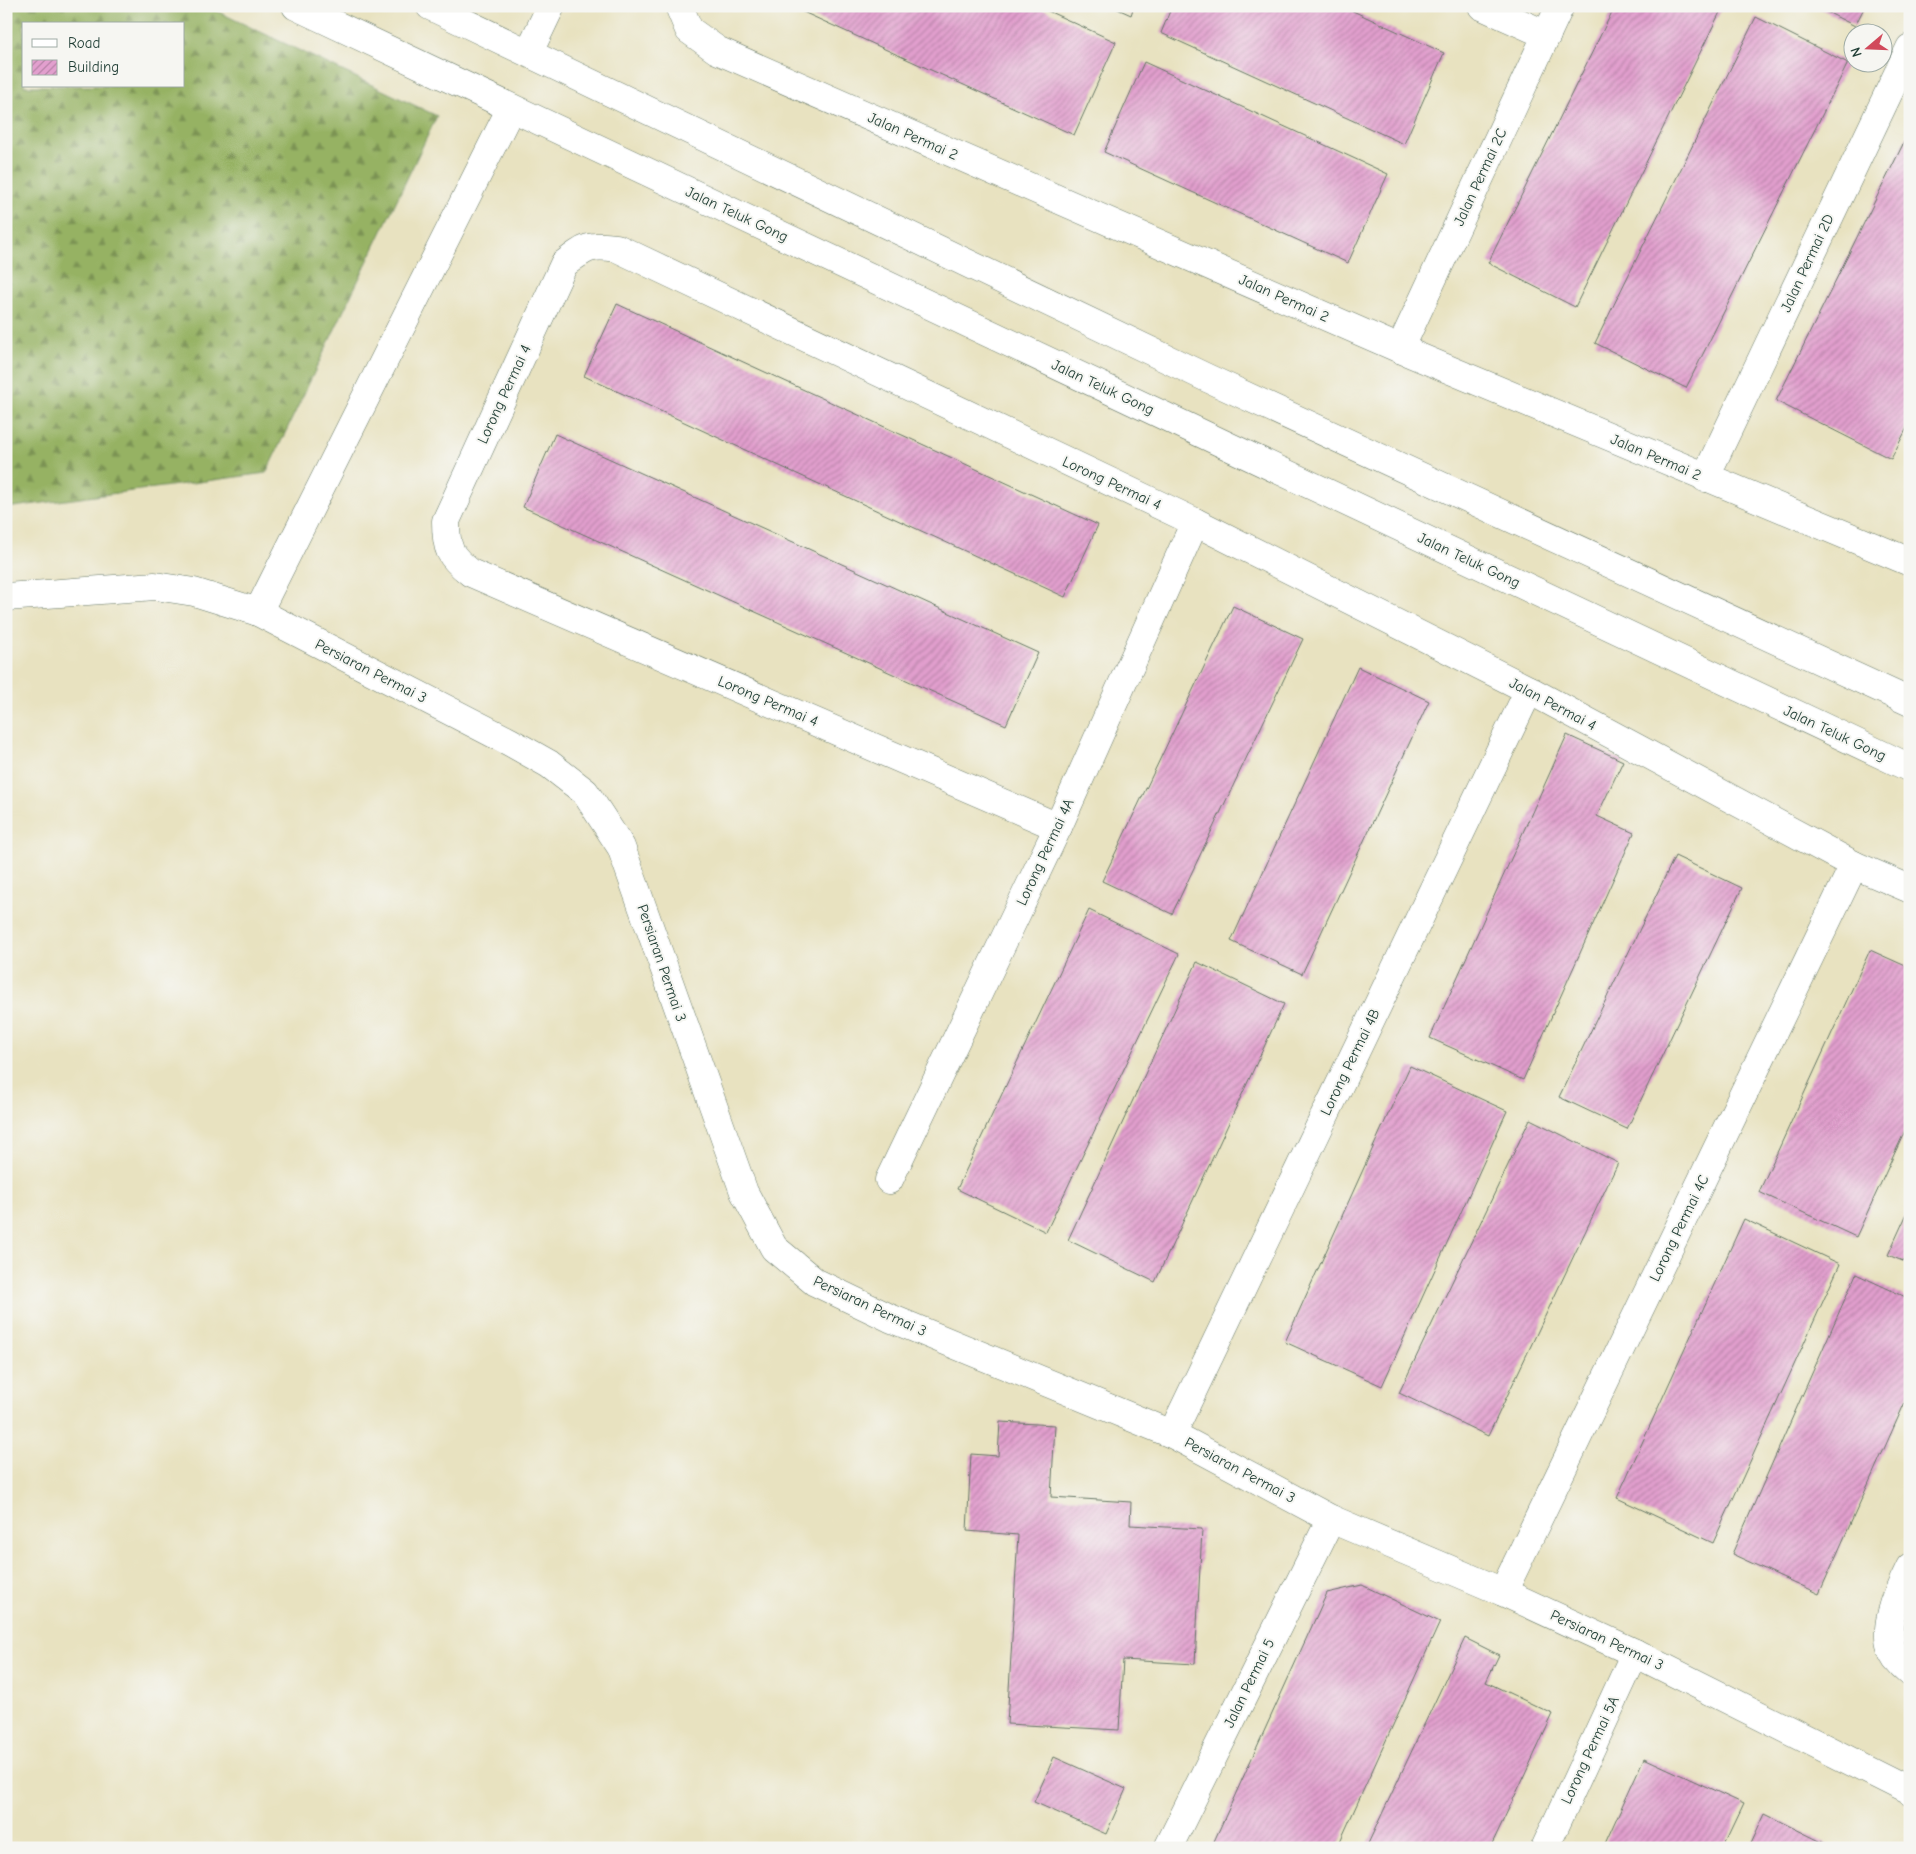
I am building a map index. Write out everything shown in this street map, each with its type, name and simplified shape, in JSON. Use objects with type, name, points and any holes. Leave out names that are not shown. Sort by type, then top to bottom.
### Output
[{"type":"street","name":"Jalan Teluk Gong","points":[[296,6],[1910,768]]},
{"type":"street","points":[[430,6],[1205,378],[1910,702]]},
{"type":"street","points":[[529,52],[551,6]]},
{"type":"street","name":"Jalan Permai 2","points":[[679,6],[688,30],[717,50],[1400,349],[1910,562]]},
{"type":"street","points":[[1482,6],[1547,35]]},
{"type":"street","name":"Jalan Permai 2C","points":[[1400,349],[1560,6]]},
{"type":"street","name":"Jalan Permai 2D","points":[[1705,478],[1910,48]]},
{"type":"street","points":[[258,612],[511,108]]},
{"type":"street","name":"Lorong Permai 4","points":[[1058,827],[471,572],[453,559],[446,542],[446,521],[564,264],[579,252],[596,245],[617,248],[1194,522]]},
{"type":"street","name":"Jalan Permai 4","points":[[1194,522],[1529,690],[1854,865],[1910,889]]},
{"type":"street","name":"Lorong Permai 4A","points":[[889,1180],[1058,827],[1194,522]]},
{"type":"street","name":"Persiaran Permai 3","points":[[6,597],[155,586],[194,592],[258,612],[510,742],[549,764],[585,792],[621,847],[744,1192],[774,1248],[815,1282],[890,1318],[1172,1434],[1331,1519],[1503,1592],[1635,1653],[1910,1791]]},
{"type":"street","name":"Lorong Permai 4B","points":[[1172,1434],[1529,690]]},
{"type":"street","name":"Lorong Permai 4C","points":[[1503,1592],[1854,865]]},
{"type":"street","name":"Jalan Permai 5","points":[[1168,1848],[1331,1519]]},
{"type":"street","points":[[1910,1567],[1891,1615],[1889,1638],[1895,1658],[1910,1673]]},
{"type":"street","name":"Lorong Permai 5A","points":[[1545,1848],[1635,1653]]},
{"type":"green space","points":[[6,6],[206,6],[437,116],[266,473],[6,508]]},
{"type":"building","points":[[790,6],[1037,6],[1116,42],[1074,135]]},
{"type":"building","points":[[1111,6],[1134,6],[1131,15]]},
{"type":"building","points":[[1172,6],[1342,6],[1444,53],[1404,144],[1161,33]]},
{"type":"building","points":[[1615,6],[1723,6],[1575,307],[1488,263]]},
{"type":"building","points":[[1815,6],[1865,6],[1857,22],[1847,22]]},
{"type":"building","points":[[1756,17],[1844,61],[1844,71],[1686,388],[1595,343]]},
{"type":"building","points":[[1144,62],[1388,174],[1348,263],[1104,152]]},
{"type":"building","points":[[1910,130],[1910,422],[1891,459],[1776,401]]},
{"type":"building","points":[[617,304],[1098,525],[1065,597],[584,376]]},
{"type":"building","points":[[555,434],[1038,653],[1006,725],[523,507]]},
{"type":"building","points":[[1233,606],[1303,639],[1172,914],[1102,881]]},
{"type":"building","points":[[1358,667],[1429,701],[1302,974],[1231,941]]},
{"type":"building","points":[[1567,735],[1623,761],[1597,816],[1634,833],[1523,1080],[1430,1038]]},
{"type":"building","points":[[1675,856],[1742,888],[1627,1129],[1559,1097]]},
{"type":"building","points":[[1089,910],[1179,954],[1046,1232],[957,1189]]},
{"type":"building","points":[[1870,950],[1910,968],[1910,1120],[1856,1237],[1759,1192]]},
{"type":"building","points":[[1197,962],[1284,1004],[1155,1282],[1068,1240]]},
{"type":"building","points":[[1410,1066],[1507,1111],[1382,1386],[1285,1342]]},
{"type":"building","points":[[1530,1119],[1618,1163],[1488,1436],[1399,1393]]},
{"type":"building","points":[[1910,1207],[1910,1264],[1888,1255]]},
{"type":"building","points":[[1744,1219],[1840,1264],[1713,1543],[1617,1498]]},
{"type":"building","points":[[1856,1274],[1910,1299],[1910,1391],[1819,1594],[1732,1554]]},
{"type":"building","points":[[1000,1422],[1055,1425],[1051,1497],[1131,1502],[1130,1525],[1202,1529],[1195,1664],[1123,1660],[1119,1730],[1007,1724],[1018,1535],[967,1531],[971,1454],[998,1456]]},
{"type":"building","points":[[1362,1585],[1440,1622],[1337,1848],[1211,1848],[1327,1593]]},
{"type":"building","points":[[1465,1638],[1499,1655],[1486,1682],[1553,1714],[1521,1783],[1490,1848],[1366,1848]]},
{"type":"building","points":[[1054,1757],[1126,1789],[1106,1834],[1034,1802]]},
{"type":"building","points":[[1644,1758],[1744,1804],[1723,1848],[1603,1848]]},
{"type":"building","points":[[1765,1814],[1834,1848],[1749,1848]]}]
